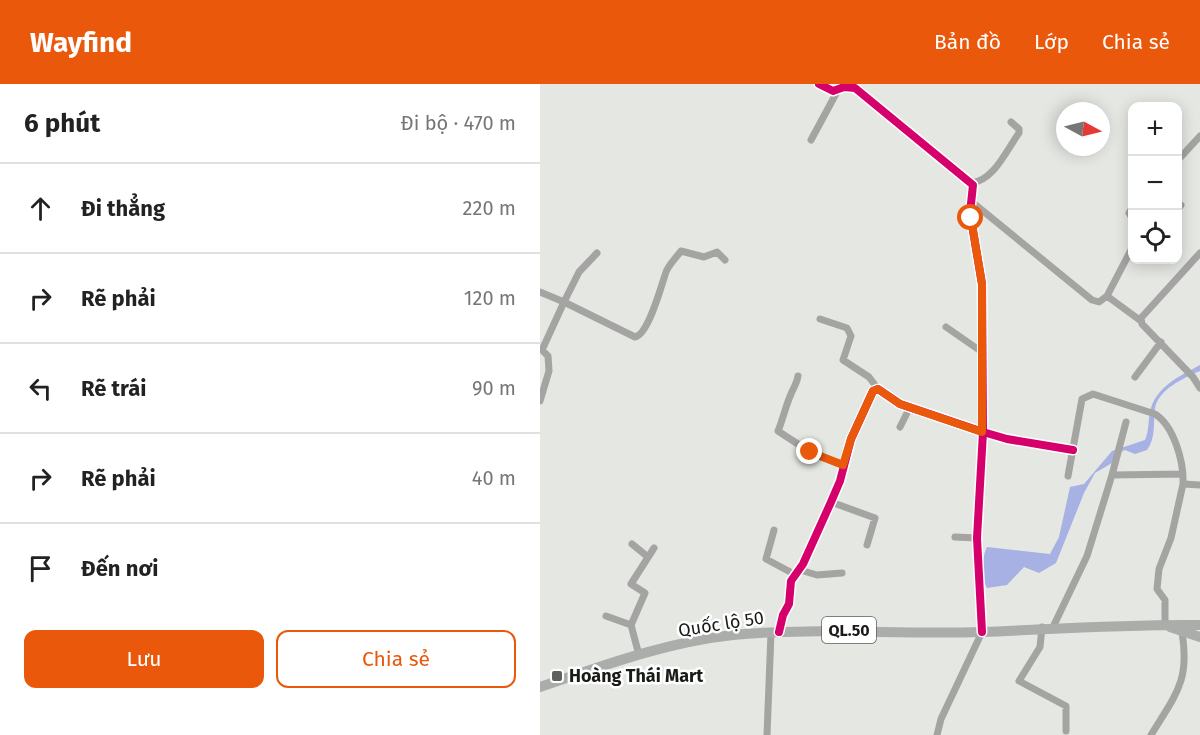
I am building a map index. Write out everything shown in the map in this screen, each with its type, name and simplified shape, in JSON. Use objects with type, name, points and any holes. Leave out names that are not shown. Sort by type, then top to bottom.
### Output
[{"type":"highway","name":"Quốc lộ 50","points":[[540,687],[639,655],[730,636],[775,632],[982,632],[1048,627],[1165,624]]},
{"type":"highway","name":"QL.50","points":[[1165,624],[1200,625]]},
{"type":"highway","name":"QL.50","points":[[1165,624],[1200,637]]},
{"type":"street","points":[[819,84],[838,90]]},
{"type":"street","points":[[812,140],[838,90],[844,87],[855,88],[971,183],[978,182],[988,174],[1019,133],[1019,129],[1011,122]]},
{"type":"street","points":[[1182,156],[1200,136]]},
{"type":"street","points":[[937,735],[941,719],[982,632],[977,538],[982,432],[982,284],[970,213],[971,183]]},
{"type":"street","points":[[972,202],[1092,300],[1099,302],[1107,296],[1128,256]]},
{"type":"street","points":[[540,292],[635,338],[639,337],[660,291],[665,273],[681,251],[704,257],[717,252],[725,260]]},
{"type":"street","points":[[540,401],[549,371],[548,356],[542,350],[579,272],[597,253]]},
{"type":"street","points":[[1141,321],[1142,315],[1200,253]]},
{"type":"street","points":[[1107,296],[1141,321],[1193,377],[1200,388]]},
{"type":"street","points":[[820,319],[848,328],[851,336],[843,360],[869,377],[878,389],[909,407],[1007,439],[1073,450]]},
{"type":"street","points":[[946,327],[982,352]]},
{"type":"street","points":[[1135,377],[1161,342]]},
{"type":"street","points":[[798,376],[797,385],[791,392],[789,407],[778,431],[810,452],[843,465]]},
{"type":"street","points":[[767,735],[775,632],[789,604],[791,581],[840,481],[851,439],[873,391],[878,389]]},
{"type":"street","points":[[1068,476],[1082,399],[1093,394],[1155,414],[1163,419],[1181,460],[1184,474],[1171,538],[1157,579],[1157,589],[1165,600],[1165,624]]},
{"type":"street","points":[[900,427],[909,407]]},
{"type":"street","points":[[1066,731],[1066,706],[1019,681],[1040,647],[1048,627],[1087,556],[1126,422]]},
{"type":"street","points":[[1112,475],[1184,474]]},
{"type":"street","points":[[1183,484],[1200,485]]},
{"type":"street","points":[[831,502],[875,518],[867,545]]},
{"type":"street","points":[[774,530],[766,559],[797,572],[816,575],[842,573]]},
{"type":"street","points":[[955,537],[977,538]]},
{"type":"street","points":[[632,544],[648,557]]},
{"type":"street","points":[[639,655],[631,625],[645,593],[631,584],[654,548]]},
{"type":"street","points":[[606,616],[631,625]]},
{"type":"street","points":[[1151,735],[1184,676],[1186,661],[1182,632]]},
{"type":"water","points":[[1200,365],[1200,371],[1166,390],[1157,402],[1153,435],[1147,450],[1135,454],[1125,450],[1115,455],[1112,463],[1095,473],[1084,493],[1056,563],[1039,573],[1024,567],[1007,585],[987,588],[982,568],[987,547],[1050,554],[1059,537],[1070,487],[1084,484],[1112,451],[1145,440],[1150,412],[1157,396],[1169,383]]},
{"type":"cycle path","points":[[819,84],[833,91],[844,87],[855,88],[973,185],[970,213],[982,284],[983,432],[977,538],[982,632]]},
{"type":"cycle path","points":[[779,632],[783,615],[789,604],[791,581],[803,564],[831,502],[840,481],[851,439],[873,391],[878,389],[900,404],[983,432],[1007,439],[1073,450]]},
{"type":"place","name":"Hoàng Thái Mart","points":[[557,676]]},
{"type":"route","points":[[810,452],[843,465],[851,439],[873,391],[878,389],[900,404],[982,432],[982,284],[971,218]]}]
